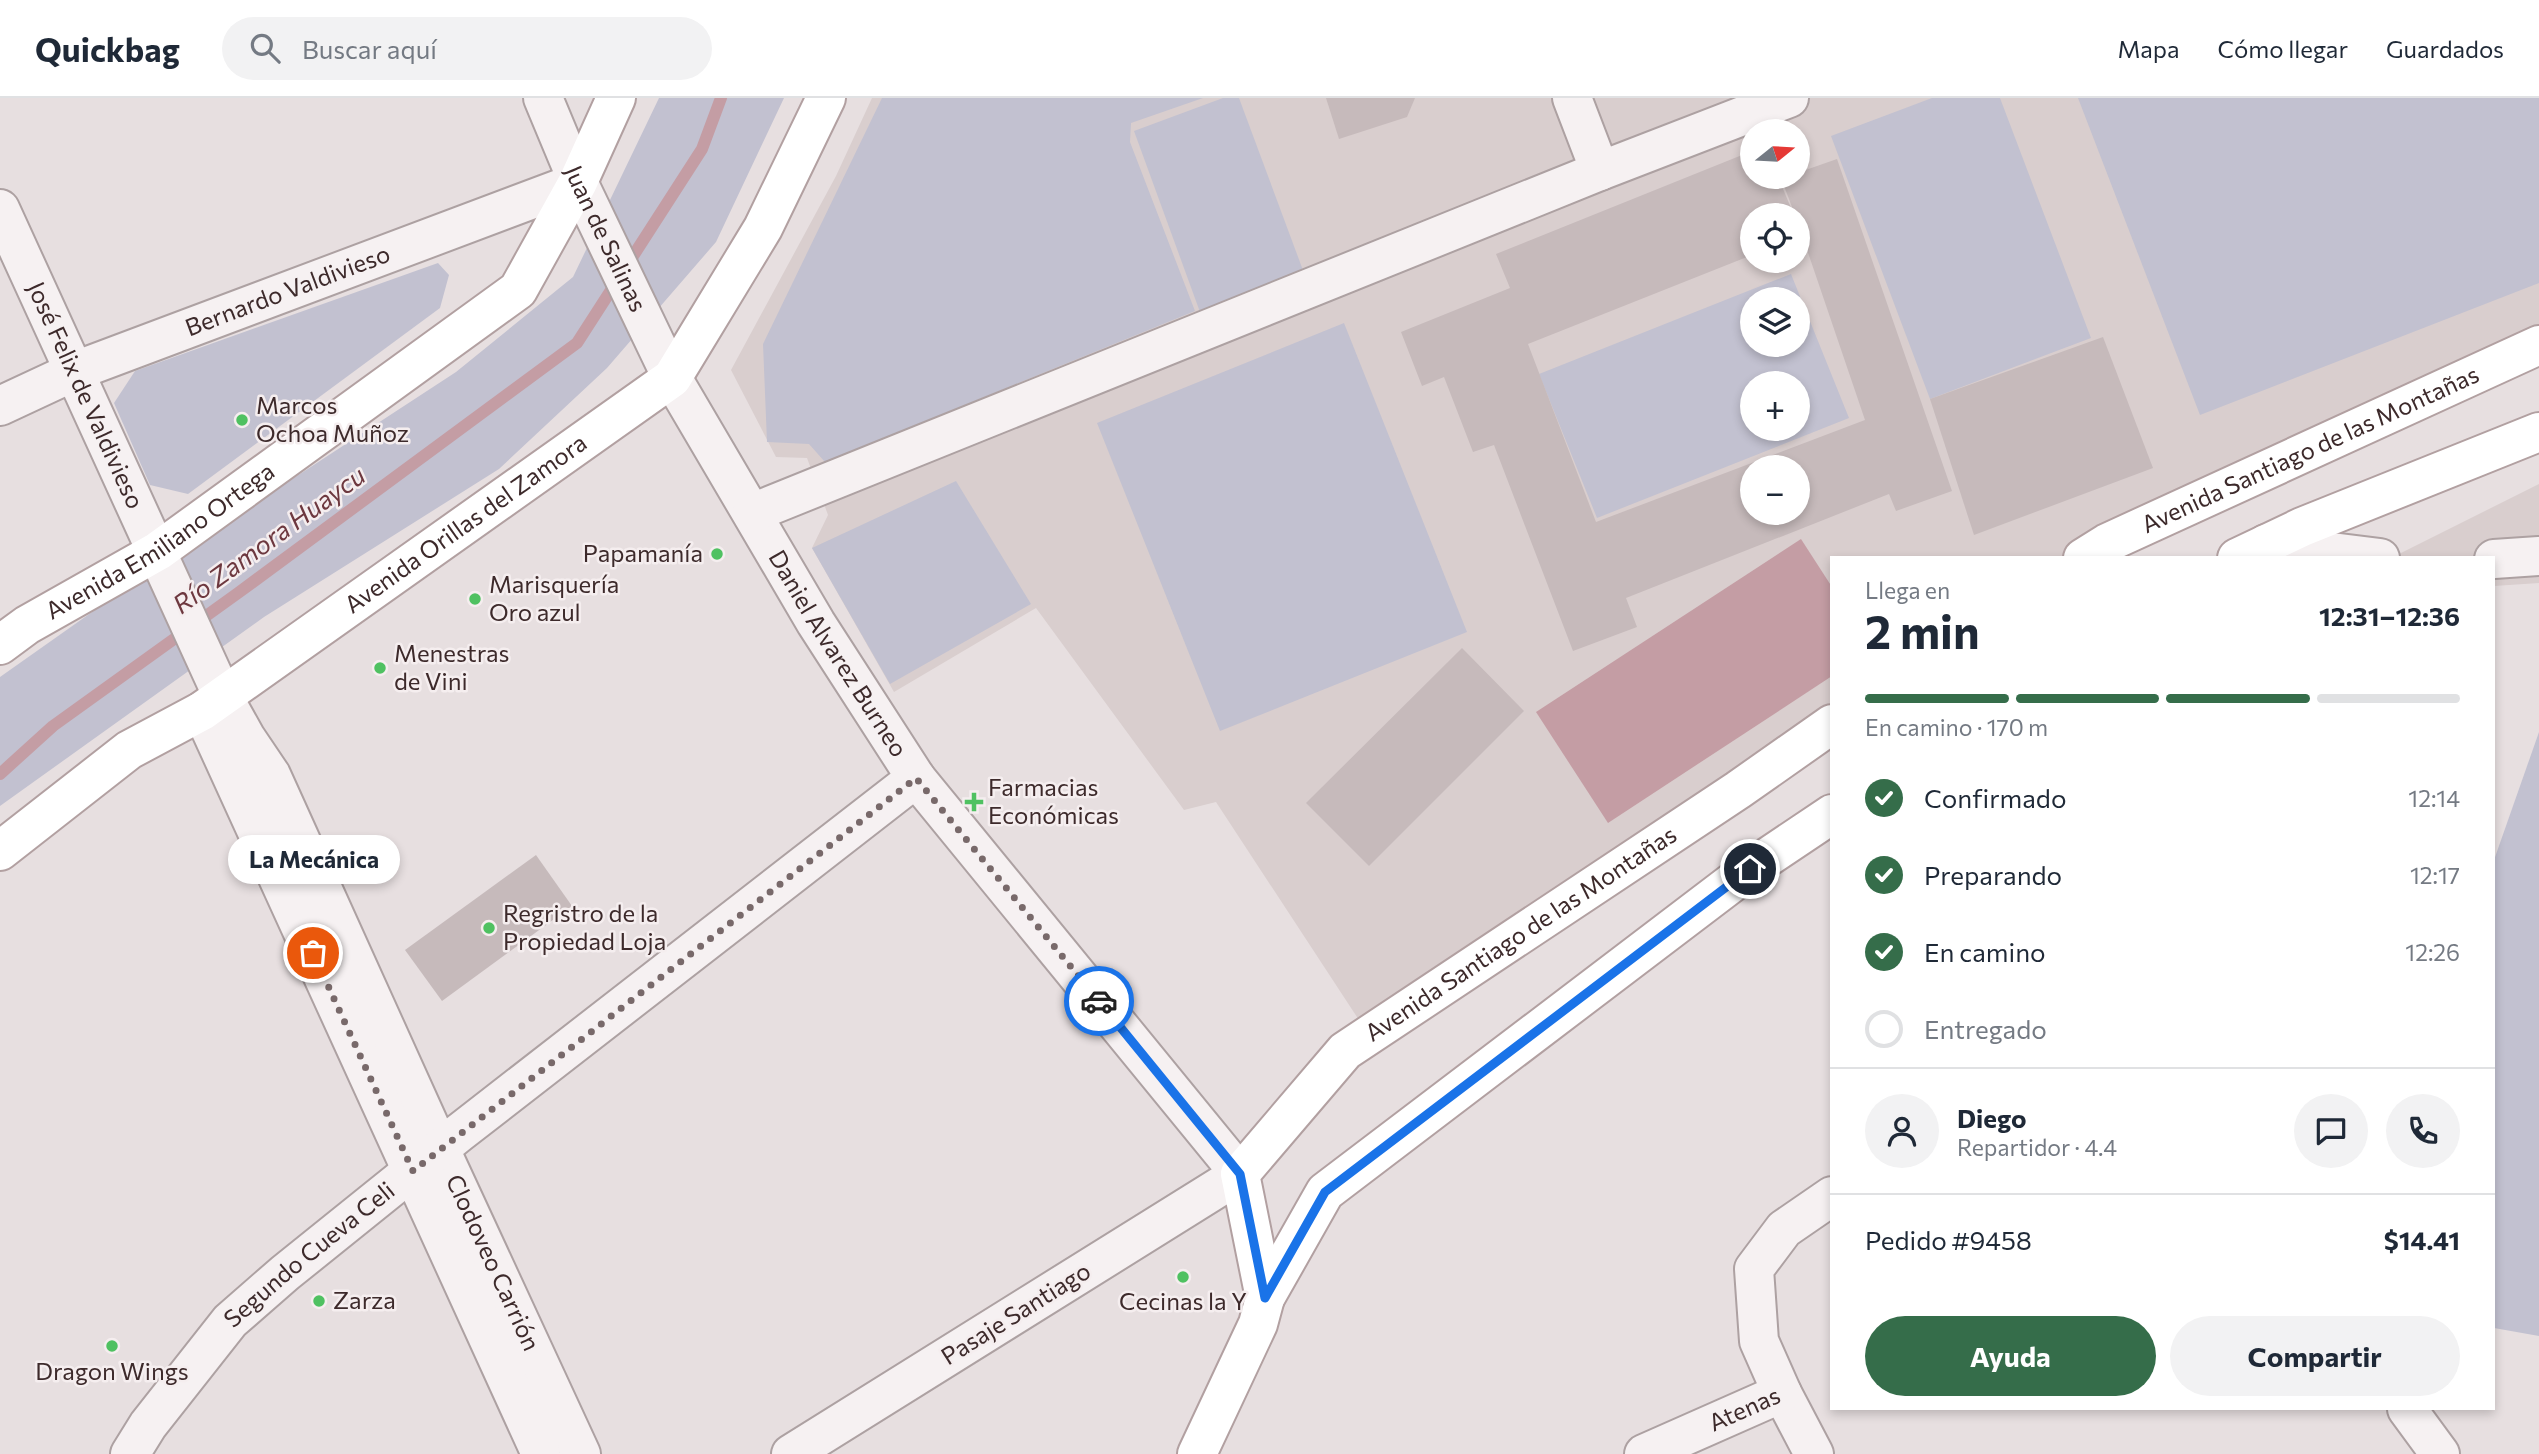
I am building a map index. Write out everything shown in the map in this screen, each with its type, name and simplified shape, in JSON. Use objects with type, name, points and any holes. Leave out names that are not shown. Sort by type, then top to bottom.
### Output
[{"type":"main road","name":"Avenida Emiliano Ortega","points":[[0,645],[27,625],[158,551],[517,290],[579,182],[616,98]]},
{"type":"main road","name":"Avenida Orillas del Zamora","points":[[0,851],[129,750],[212,703],[672,378],[764,228],[826,98]]},
{"type":"main road","name":"Avenida Santiago de las Montañas","points":[[2086,556],[2107,543],[2539,345]]},
{"type":"main road","points":[[2252,551],[2539,432]]},
{"type":"main road","name":"Avenida Santiago de las Montañas","points":[[1240,1174],[1345,1051],[1738,790],[1830,725]]},
{"type":"main road","points":[[1197,1454],[1258,1324],[1265,1298],[1325,1192],[1750,869],[1830,815]]},
{"type":"main road","points":[[1240,1174],[1265,1298]]},
{"type":"street","name":"Juan de Salinas","points":[[542,98],[672,378]]},
{"type":"street","points":[[1572,98],[1600,171]]},
{"type":"street","points":[[752,513],[1600,171],[1789,98]]},
{"type":"street","name":"Bernardo Valdivieso","points":[[0,406],[75,371],[579,182]]},
{"type":"street","name":"José Felix de Valdivieso","points":[[0,209],[158,551],[212,703]]},
{"type":"street","name":"Daniel Alvarez Burneo","points":[[672,378],[816,623],[916,778],[1240,1174]]},
{"type":"street","points":[[2252,551],[2343,556]]},
{"type":"street","points":[[2495,559],[2539,556]]},
{"type":"street","name":"Clodoveo Carrión","points":[[212,703],[426,1160],[581,1454]]},
{"type":"street","name":"Segundo Cueva Celi","points":[[130,1454],[155,1416],[230,1321],[285,1273],[916,778]]},
{"type":"street","name":"Clodoveo Carrión","points":[[426,1160],[541,1454]]},
{"type":"street","name":"Pasaje Santiago","points":[[792,1454],[1240,1174]]},
{"type":"street","name":"Atenas","points":[[1643,1454],[1782,1393],[1759,1342],[1754,1269],[1784,1229],[1830,1197]]},
{"type":"street","points":[[1782,1393],[1814,1454]]},
{"type":"street","points":[[2408,1410],[2440,1454]]},
{"type":"shaded area","points":[[659,98],[784,98],[716,242],[607,368],[499,469],[264,617],[0,806],[0,677],[136,581],[456,372],[573,277]]},
{"type":"shaded area","points":[[872,98],[2539,98],[2539,356],[2119,556],[1830,556],[1830,744],[1376,1046],[1216,802],[1184,810],[1036,608],[894,692],[812,548],[828,515],[807,458],[776,457],[731,370],[836,176]]},
{"type":"shaded area","points":[[882,98],[1203,98],[1131,123],[1130,142],[1195,311],[825,462],[809,444],[767,442],[763,344]]},
{"type":"shaded area","points":[[1223,98],[1239,98],[1304,273],[1200,312],[1134,131]]},
{"type":"shaded area","points":[[1932,98],[2000,98],[2091,338],[1930,399],[1831,136]]},
{"type":"shaded area","points":[[2078,98],[2539,98],[2539,283],[2200,415]]},
{"type":"shaded area","points":[[438,263],[449,275],[440,308],[188,494],[150,485],[114,403],[135,371]]},
{"type":"shaded area","points":[[1791,274],[1796,287],[1758,287]]},
{"type":"shaded area","points":[[1740,294],[1740,357],[1810,357],[1810,321],[1849,418],[1810,433],[1810,371],[1740,371],[1740,441],[1791,441],[1756,455],[1740,455],[1740,461],[1597,518],[1539,374]]},
{"type":"shaded area","points":[[1344,323],[1467,632],[1220,731],[1097,423]]},
{"type":"shaded area","points":[[956,481],[1031,604],[890,684],[812,548]]},
{"type":"shaded area","points":[[2539,484],[2539,583],[2495,586],[2495,556],[2395,556]]},
{"type":"shaded area","points":[[1801,539],[1830,584],[1830,677],[1608,823],[1536,712]]},
{"type":"shaded area","points":[[2539,732],[2539,1336],[2495,1328],[2495,857]]},
{"type":"building","points":[[1326,98],[1415,98],[1407,117],[1339,139]]},
{"type":"building","points":[[1740,156],[1740,189],[1783,189],[1789,203],[1740,203],[1740,260],[1528,344],[1596,522],[1740,467],[1740,525],[1810,525],[1810,455],[1773,455],[1865,420],[1810,258],[1810,203],[1790,203],[1785,189],[1810,189],[1810,168],[1837,159],[1952,491],[1896,511],[1889,494],[1626,598],[1637,627],[1573,651],[1494,445],[1473,452],[1444,377],[1422,386],[1401,332],[1510,288],[1496,254]]},
{"type":"building","points":[[2103,337],[2153,468],[1974,535],[1930,399]]},
{"type":"building","points":[[1462,648],[1524,711],[1369,866],[1306,803]]},
{"type":"building","name":"Regristro de la Propiedad Loja","points":[[536,855],[572,906],[442,1001],[405,950]]},
{"type":"waterway","name":"Río Zamora Huaycu","points":[[0,774],[53,726],[577,343],[702,149],[721,98]]},
{"type":"way so far","points":[[313,953],[413,1171],[916,778],[1099,1001]]},
{"type":"place","name":"Marcos Ochoa Muñoz","points":[[242,420]]},
{"type":"place","name":"Papamanía","points":[[717,554]]},
{"type":"place","name":"Marisquería Oro azul","points":[[475,599]]},
{"type":"place","name":"Menestras de Vini","points":[[380,668]]},
{"type":"place","name":"Farmacias Económicas","points":[[974,802]]},
{"type":"place","name":"Regristro de la Propiedad Loja","points":[[489,928]]},
{"type":"place","name":"La Mecánica","points":[[313,953]]},
{"type":"place","name":"Cecinas la Y","points":[[1183,1277]]},
{"type":"place","name":"Zarza","points":[[319,1301]]},
{"type":"place","name":"Dragon Wings","points":[[112,1346]]},
{"type":"route","points":[[1099,1001],[1240,1174],[1265,1298],[1325,1192],[1750,869]]}]
